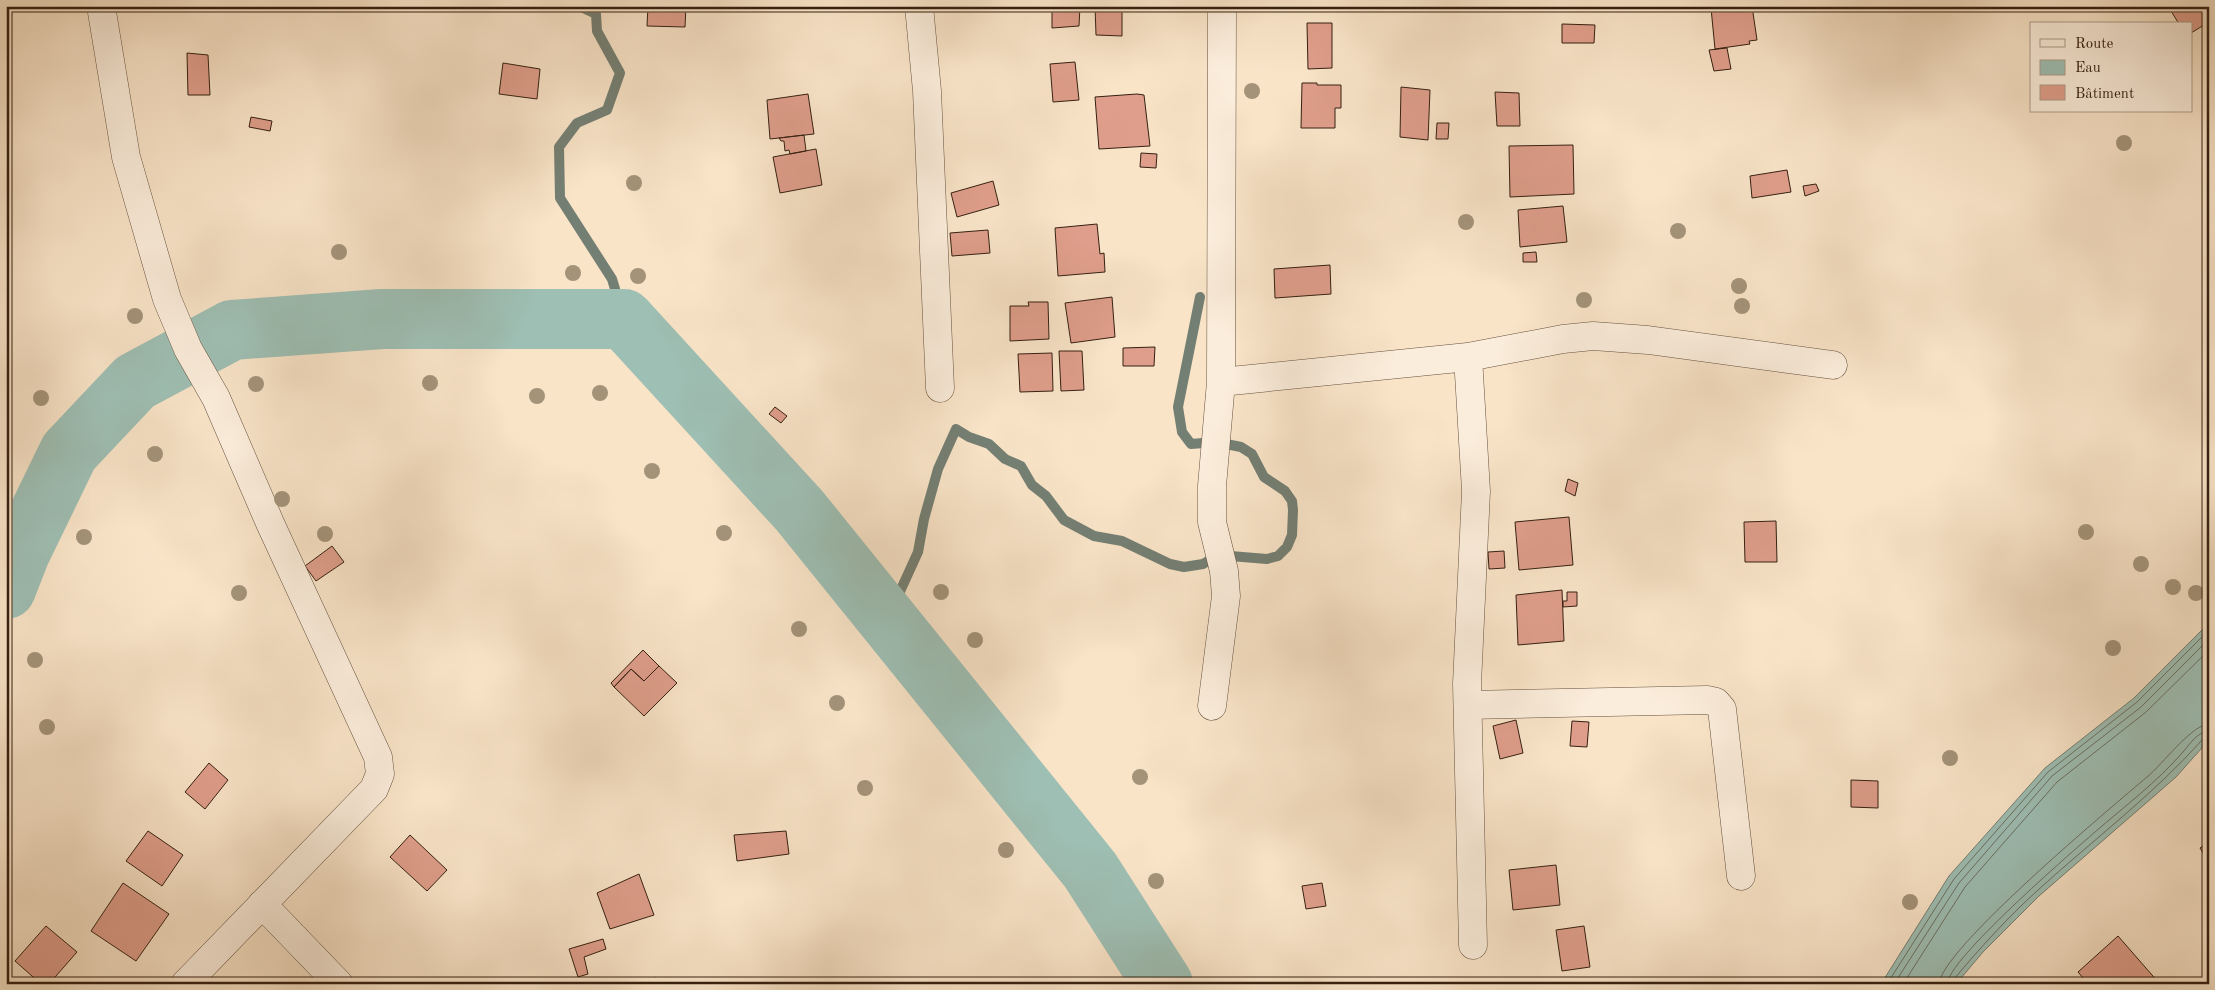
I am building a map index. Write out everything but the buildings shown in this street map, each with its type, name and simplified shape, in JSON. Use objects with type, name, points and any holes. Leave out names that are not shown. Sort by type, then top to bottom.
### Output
[{"type":"street","points":[[101,6],[126,157],[167,299],[188,349],[216,398],[270,523],[378,757],[380,774],[374,789],[185,984]]},
{"type":"street","points":[[919,6],[927,91],[940,388]]},
{"type":"street","points":[[1212,706],[1226,596],[1224,571],[1212,522],[1212,486],[1222,382],[1222,6]]},
{"type":"street","points":[[1222,382],[1468,357],[1562,339],[1593,336],[1648,340],[1832,365]]},
{"type":"street","points":[[1468,357],[1476,491],[1468,705],[1473,945]]},
{"type":"street","points":[[1468,705],[1707,700],[1716,702],[1722,709],[1741,876]]},
{"type":"street","points":[[262,904],[339,984]]},
{"type":"water","points":[[2209,623],[2209,740],[2176,777],[2039,896],[1983,952],[1956,984],[1881,984],[1949,876],[2045,768],[2134,698]]},
{"type":"waterway","points":[[579,6],[596,14],[597,31],[620,73],[607,110],[577,123],[559,147],[560,198],[612,279],[624,319]]},
{"type":"waterway","points":[[887,620],[918,552],[924,519],[938,469],[956,429],[969,437],[989,444],[1005,459],[1021,466],[1032,485],[1046,496],[1064,520],[1094,536],[1122,541],[1170,564],[1184,567],[1203,564],[1218,555],[1267,559],[1278,556],[1287,547],[1292,535],[1292,501],[1285,491],[1264,477],[1252,454],[1241,447],[1216,442],[1191,444],[1182,432],[1178,407],[1200,297]]},
{"type":"waterway","points":[[6,589],[20,553],[69,452],[135,382],[232,330],[382,319],[624,319],[799,510],[1090,870],[1163,984]]}]
